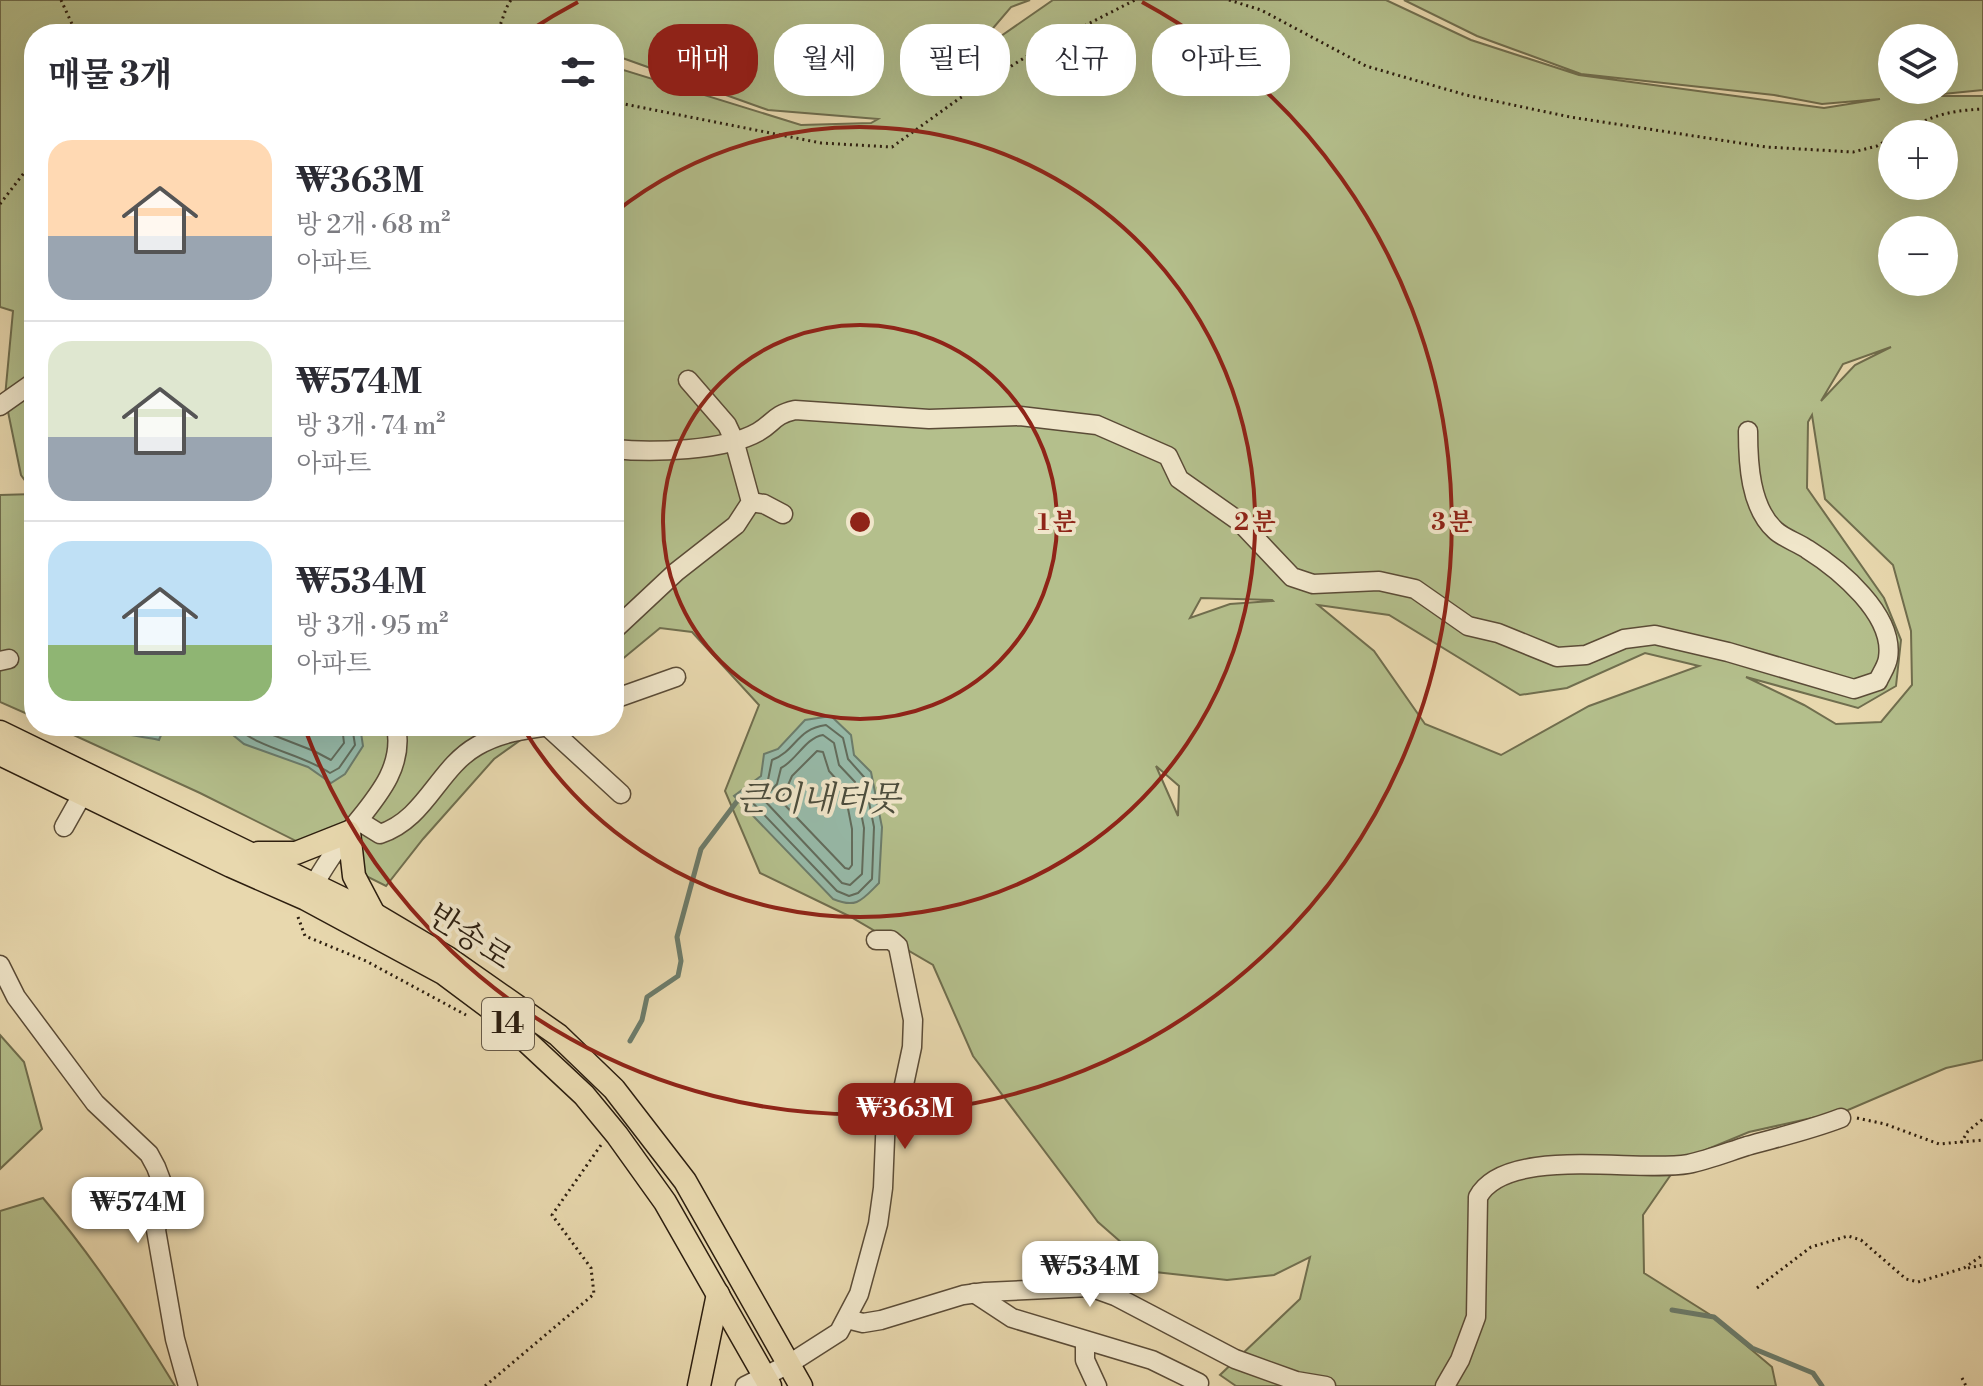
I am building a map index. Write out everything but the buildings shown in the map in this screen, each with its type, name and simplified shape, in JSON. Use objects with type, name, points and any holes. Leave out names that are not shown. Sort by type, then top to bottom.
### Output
[{"type":"main road","name":"반송로","points":[[0,732],[248,853],[443,973],[494,1011],[584,1095],[665,1202],[718,1294],[760,1383]]},
{"type":"main road","name":"반송로","points":[[0,754],[82,795],[310,892],[374,914],[448,958],[558,1035],[614,1089],[685,1181],[801,1386]]},
{"type":"main road","points":[[248,853],[296,853],[354,826],[354,876],[374,914]]},
{"type":"main road","points":[[698,1259],[715,1264],[739,1303],[747,1300],[748,1294]]},
{"type":"main road","points":[[699,1386],[718,1294]]},
{"type":"street","points":[[624,614],[643,605],[676,572],[736,525],[751,502],[727,425],[688,380]]},
{"type":"street","points":[[0,406],[24,389]]},
{"type":"street","points":[[624,450],[675,451],[734,440],[758,432],[779,414],[795,410],[929,419],[1020,416],[1097,425],[1168,456],[1179,479],[1240,522],[1292,577],[1313,584],[1379,581],[1415,589],[1468,626],[1498,633],[1557,657],[1586,655],[1624,639],[1655,635],[1728,652],[1854,689],[1878,681],[1888,661],[1884,629],[1874,611],[1843,574],[1775,531],[1760,510],[1748,462],[1748,431]]},
{"type":"street","points":[[751,502],[764,504],[783,514]]},
{"type":"street","points":[[624,695],[676,677]]},
{"type":"street","points":[[310,892],[385,786],[395,761],[396,736]]},
{"type":"street","points":[[354,826],[380,834],[394,830],[413,814],[461,758],[476,746],[499,736]]},
{"type":"street","points":[[560,736],[621,794]]},
{"type":"street","points":[[64,827],[82,795]]},
{"type":"street","points":[[760,1383],[839,1332],[859,1294],[878,1224],[886,1115],[902,1094],[912,1047],[913,1020],[898,946],[891,940],[876,940]]},
{"type":"street","points":[[0,965],[16,997],[95,1103],[149,1154],[156,1167],[164,1188],[156,1230],[175,1339],[188,1386]]},
{"type":"street","points":[[1445,1386],[1460,1360],[1476,1317],[1478,1197],[1484,1186],[1508,1172],[1589,1163],[1665,1167],[1690,1163],[1802,1133],[1841,1118]]},
{"type":"street","points":[[847,1319],[863,1323],[881,1320],[974,1293],[1090,1287],[1128,1302],[1235,1359],[1296,1381],[1326,1386]]},
{"type":"street","points":[[974,1293],[1012,1318],[1152,1360],[1199,1383]]},
{"type":"street","points":[[1085,1342],[1085,1360],[1097,1386]]},
{"type":"path","points":[[61,0],[72,24]]},
{"type":"path","points":[[502,24],[502,14],[511,0]]},
{"type":"path","points":[[624,104],[821,143],[892,147],[960,98],[1037,50],[1135,0]]},
{"type":"path","points":[[1229,0],[1261,10],[1366,66],[1466,95],[1555,114],[1781,148],[1853,152],[1878,145]]},
{"type":"path","points":[[1927,120],[1939,114],[1983,109]]},
{"type":"path","points":[[0,204],[24,173]]},
{"type":"path","points":[[310,892],[297,919],[305,936],[366,961],[474,1020]]},
{"type":"path","points":[[1841,1118],[1862,1118],[1885,1124],[1939,1144],[1983,1140]]},
{"type":"path","points":[[1961,1143],[1968,1131],[1983,1119]]},
{"type":"path","points":[[485,1386],[594,1294],[591,1268],[552,1215],[602,1143]]},
{"type":"path","points":[[1757,1288],[1811,1247],[1848,1236],[1861,1240],[1906,1279],[1918,1282],[1983,1265]]},
{"type":"path","points":[[1964,1268],[1983,1255]]},
{"type":"path","points":[[1962,1378],[1966,1386]]},
{"type":"green space","points":[[0,0],[1030,0],[1011,7],[997,24],[900,24],[900,96],[1010,96],[1010,30],[1053,0],[1386,0],[1471,40],[1579,75],[1824,108],[1878,99],[1878,104],[1958,104],[1958,96],[1983,96],[1983,1060],[1946,1068],[1848,1110],[1749,1132],[1681,1160],[1643,1215],[1644,1273],[1709,1314],[1772,1367],[1776,1386],[1236,1386],[1220,1375],[1300,1299],[1310,1257],[1274,1275],[1227,1280],[1155,1272],[1098,1222],[973,1056],[933,965],[849,916],[760,873],[725,791],[759,705],[692,632],[660,628],[624,658],[624,70],[648,78],[648,96],[708,96],[801,125],[871,123],[878,119],[768,110],[729,96],[758,96],[758,24],[648,24],[648,67],[624,59],[624,24],[24,24],[24,479],[5,397],[13,311],[0,307]],"holes":[[[1891,347],[1855,365],[1821,401],[1843,364]],[[1812,415],[1825,499],[1893,565],[1911,631],[1912,685],[1881,722],[1836,724],[1746,677],[1858,708],[1896,686],[1901,640],[1884,598],[1807,488],[1808,422]],[[1201,598],[1272,600],[1273,601],[1230,604],[1190,618]],[[1318,605],[1389,615],[1520,695],[1567,688],[1645,653],[1699,666],[1589,706],[1501,755],[1425,724],[1374,651]],[[1156,766],[1179,786],[1178,816]]]},
{"type":"green space","points":[[1404,0],[1983,0],[1983,90],[1958,92],[1958,24],[1878,24],[1878,99],[1822,104],[1774,95],[1581,74],[1477,36]]},
{"type":"green space","points":[[24,494],[24,713],[0,702],[0,495]]},
{"type":"green space","points":[[76,736],[526,736],[494,759],[386,886],[200,793]]},
{"type":"green space","points":[[0,1035],[24,1062],[42,1129],[0,1169]]},
{"type":"green space","points":[[43,1198],[113,1289],[175,1386],[0,1386],[0,1211]]},
{"type":"water","name":"큰이내터못","points":[[831,716],[851,735],[854,755],[871,772],[882,827],[879,883],[854,903],[833,899],[734,796],[761,776],[764,754],[778,749],[805,720]]},
{"type":"water","points":[[137,736],[161,736],[159,740]]},
{"type":"water","points":[[234,736],[362,736],[363,746],[345,774],[331,783],[308,767],[244,744]]},
{"type":"waterway","points":[[630,1041],[642,1020],[647,997],[678,976],[681,961],[677,937],[701,849],[738,800]]},
{"type":"waterway","points":[[1672,1310],[1714,1317],[1752,1348],[1813,1373],[1822,1386]]}]
